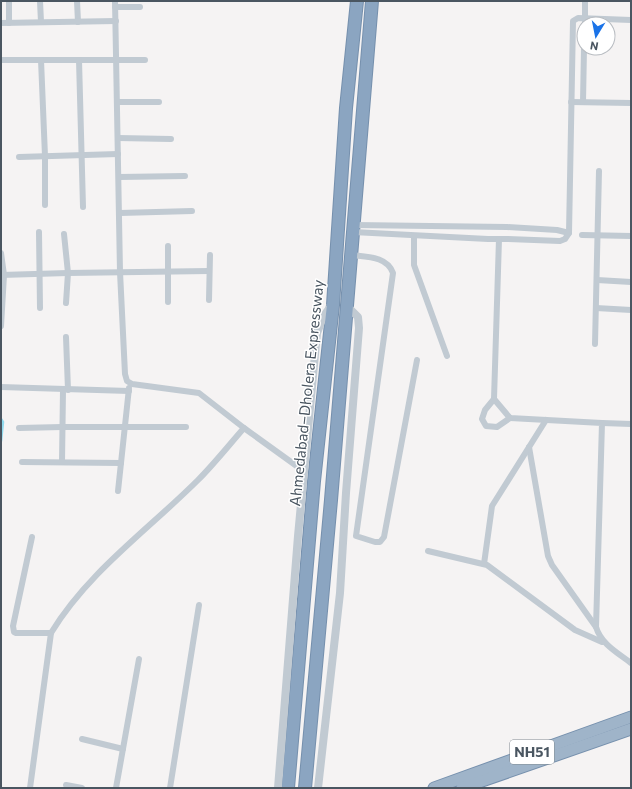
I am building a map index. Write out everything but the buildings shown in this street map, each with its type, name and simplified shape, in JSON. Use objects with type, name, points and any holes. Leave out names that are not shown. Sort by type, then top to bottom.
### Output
[{"type":"highway","name":"Ahmedabad–Dholera Expressway","points":[[288,788],[313,492],[333,304],[346,108],[357,1]]},
{"type":"highway","name":"Ahmedabad–Dholera Expressway","points":[[305,788],[331,500],[372,1]]},
{"type":"highway","name":"NH51","points":[[434,788],[631,717]]},
{"type":"highway","name":"NH51","points":[[462,788],[631,729]]},
{"type":"street","points":[[9,1],[9,23]]},
{"type":"street","points":[[40,1],[41,22]]},
{"type":"street","points":[[77,1],[78,22]]},
{"type":"street","points":[[585,1],[585,16]]},
{"type":"street","points":[[140,7],[115,4],[120,272],[125,374],[127,381],[132,384],[199,393],[305,472]]},
{"type":"street","points":[[353,229],[414,236],[560,241],[565,239],[569,233],[572,24],[576,19]]},
{"type":"street","points":[[616,20],[631,20]]},
{"type":"street","points":[[1,23],[116,21]]},
{"type":"street","points":[[582,102],[584,56]]},
{"type":"street","points":[[1,60],[145,60]]},
{"type":"street","points":[[41,60],[45,156],[44,206]]},
{"type":"street","points":[[79,60],[83,207]]},
{"type":"street","points":[[117,102],[159,102]]},
{"type":"street","points":[[571,102],[631,103]]},
{"type":"street","points":[[118,138],[171,139]]},
{"type":"street","points":[[19,157],[118,154]]},
{"type":"street","points":[[595,344],[599,170]]},
{"type":"street","points":[[119,176],[184,176]]},
{"type":"street","points":[[120,213],[192,211]]},
{"type":"street","points":[[353,229],[488,227],[560,230],[569,233]]},
{"type":"street","points":[[488,227],[488,239]]},
{"type":"street","points":[[507,228],[507,239]]},
{"type":"street","points":[[39,232],[40,308]]},
{"type":"street","points":[[64,234],[68,272],[66,303]]},
{"type":"street","points":[[414,236],[414,265],[447,356]]},
{"type":"street","points":[[582,236],[631,236]]},
{"type":"street","points":[[499,239],[494,399],[485,410],[482,419],[486,426],[497,427],[510,418],[631,424]]},
{"type":"street","points":[[168,246],[168,302]]},
{"type":"street","points":[[1,253],[3,275],[1,326]]},
{"type":"street","points":[[209,300],[210,255]]},
{"type":"street","points":[[351,255],[376,258],[385,261],[391,266],[393,273],[356,536]]},
{"type":"street","points":[[3,275],[68,272],[209,271]]},
{"type":"street","points":[[597,280],[631,282]]},
{"type":"street","points":[[278,788],[317,333],[324,317],[333,304]]},
{"type":"street","points":[[318,788],[340,593],[360,328],[358,317],[347,306]]},
{"type":"street","points":[[596,308],[631,310]]},
{"type":"street","points":[[62,462],[66,337]]},
{"type":"street","points":[[344,534],[375,542],[380,542],[384,537],[417,360]]},
{"type":"street","points":[[118,492],[130,382]]},
{"type":"street","points":[[1,387],[129,391]]},
{"type":"street","points":[[494,399],[510,418]]},
{"type":"street","points":[[484,564],[492,506],[546,420]]},
{"type":"street","points":[[602,423],[596,628],[598,636],[631,663]]},
{"type":"street","points":[[19,428],[186,427]]},
{"type":"street","points":[[30,788],[51,633],[63,613],[89,584],[123,548],[198,480],[244,428]]},
{"type":"street","points":[[529,447],[550,560],[557,574],[596,628]]},
{"type":"street","points":[[22,462],[121,463]]},
{"type":"street","points":[[32,537],[13,630],[16,633],[51,633]]},
{"type":"street","points":[[428,551],[484,564],[490,567],[575,630],[604,642]]},
{"type":"street","points":[[170,788],[199,605]]},
{"type":"street","points":[[116,788],[140,659]]},
{"type":"street","points":[[82,739],[123,749]]},
{"type":"street","points":[[66,785],[82,788]]},
{"type":"waterway","points":[[1,419],[3,422],[1,441]]}]
